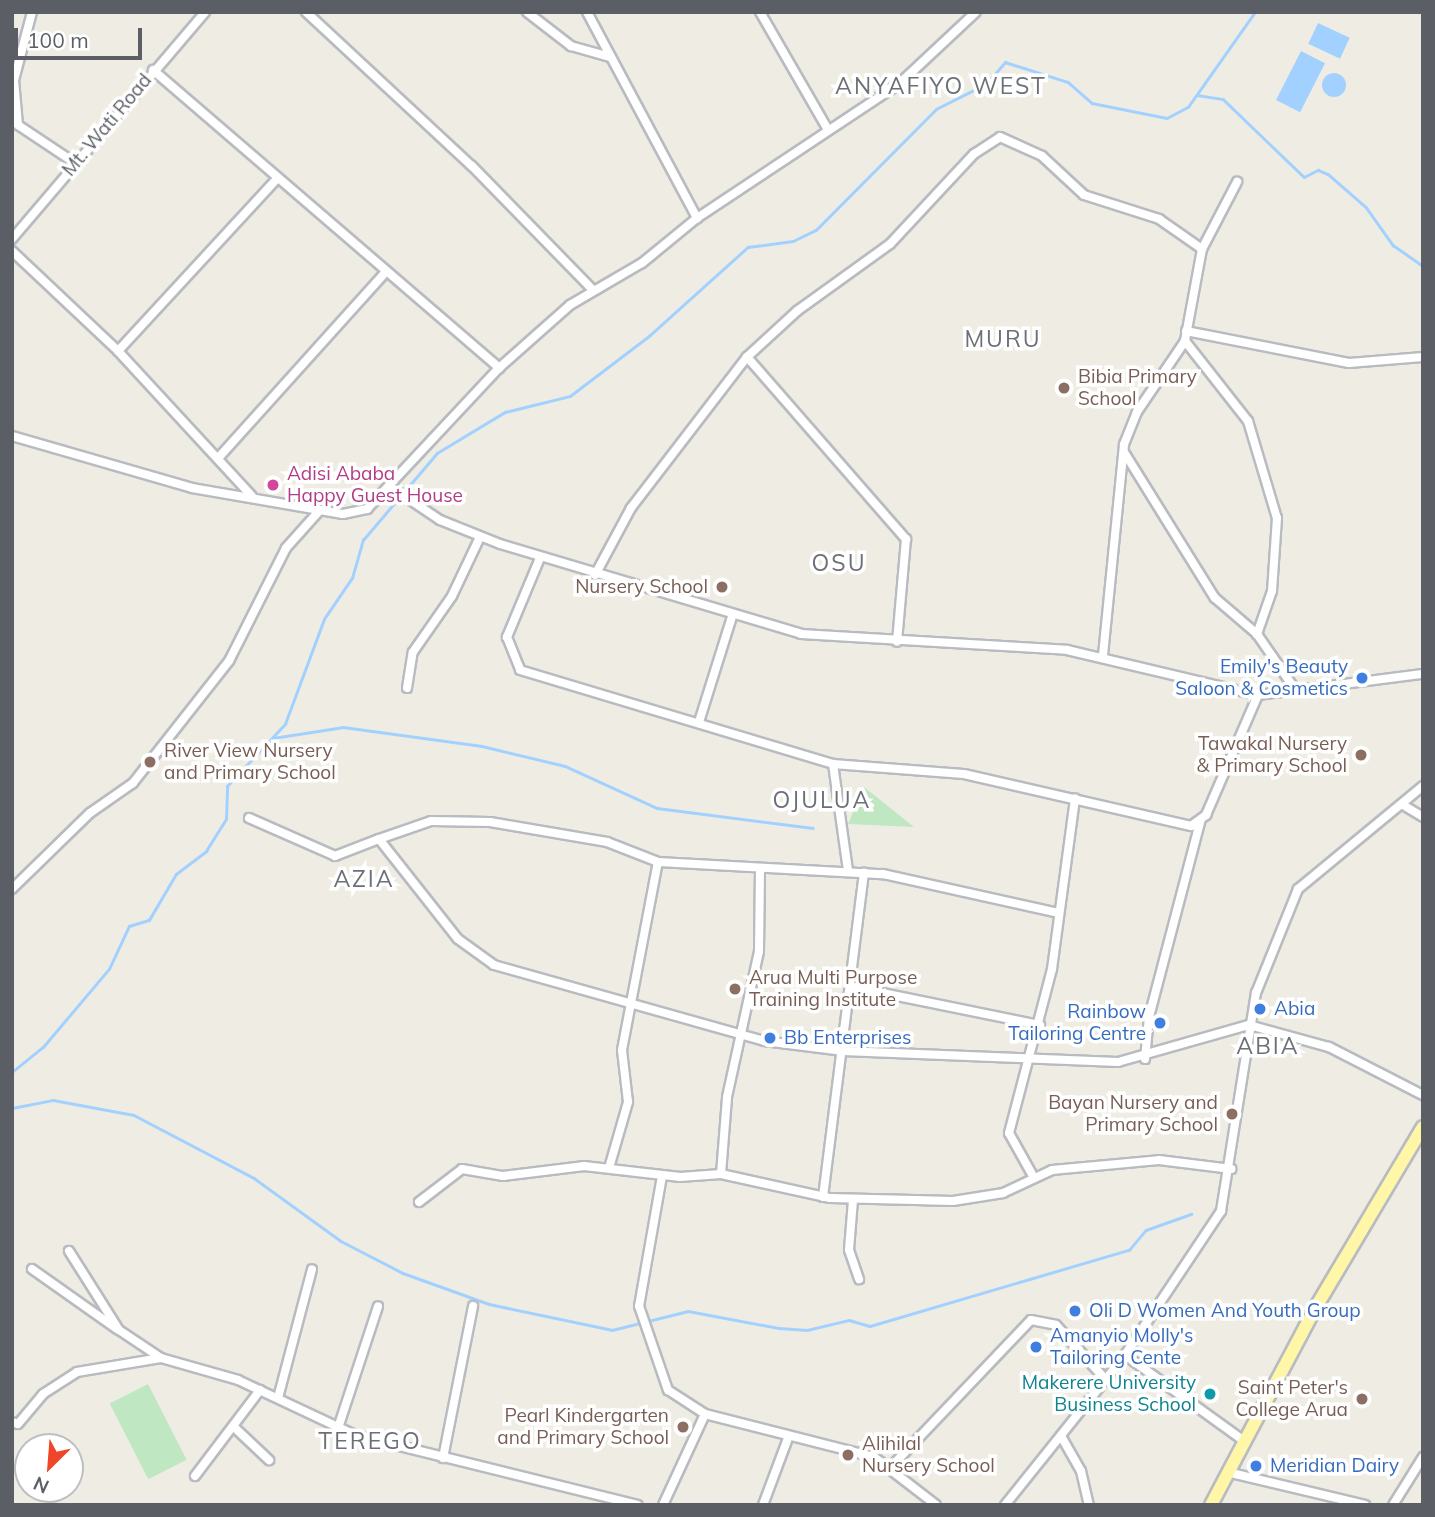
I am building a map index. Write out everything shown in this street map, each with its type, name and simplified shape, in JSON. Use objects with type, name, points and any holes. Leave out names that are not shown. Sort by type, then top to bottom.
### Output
[{"type":"main road","points":[[1211,1505],[1243,1440],[1423,1127]]},
{"type":"street","points":[[32,12],[14,80],[18,125],[75,163]]},
{"type":"street","name":"Mt. Wati Road","points":[[12,239],[205,12]]},
{"type":"street","points":[[306,12],[424,119],[592,289]]},
{"type":"street","points":[[527,12],[571,46],[610,57]]},
{"type":"street","points":[[587,12],[697,218]]},
{"type":"street","points":[[760,12],[828,130]]},
{"type":"street","points":[[12,436],[192,488],[353,514],[391,487],[499,368],[592,289],[642,263],[697,218],[928,62],[976,12]]},
{"type":"street","points":[[153,70],[383,275],[499,368]]},
{"type":"street","points":[[595,575],[631,508],[747,357],[797,311],[890,244],[961,167],[1000,137],[1042,156],[1084,195],[1159,219],[1202,249]]},
{"type":"street","points":[[118,351],[276,180]]},
{"type":"street","points":[[1103,656],[1123,452],[1129,426],[1185,341],[1202,249],[1237,182]]},
{"type":"street","points":[[12,251],[118,351],[220,456],[252,496]]},
{"type":"street","points":[[220,456],[383,275]]},
{"type":"street","points":[[1186,331],[1349,363],[1423,357]]},
{"type":"street","points":[[1185,341],[1248,421],[1277,518],[1272,592],[1257,634]]},
{"type":"street","points":[[747,357],[906,540],[897,642]]},
{"type":"street","points":[[1123,452],[1215,598],[1257,634],[1297,692]]},
{"type":"street","points":[[391,487],[440,520],[480,537],[732,617],[802,634],[897,642],[996,644],[1103,656],[1258,695],[1423,674]]},
{"type":"street","points":[[12,889],[90,813],[133,783],[229,661],[286,548],[320,510]]},
{"type":"street","points":[[407,688],[414,652],[452,596],[480,537]]},
{"type":"street","points":[[540,558],[507,637],[520,670],[699,722],[833,765],[956,772],[1185,825],[1200,822]]},
{"type":"street","points":[[699,722],[732,617]]},
{"type":"street","points":[[1145,1059],[1149,1017],[1200,822],[1258,695]]},
{"type":"street","points":[[833,765],[848,871]]},
{"type":"street","points":[[1005,1505],[1125,1355],[1215,1221],[1231,1169],[1249,1025],[1298,889],[1423,786]]},
{"type":"street","points":[[1033,1176],[1009,1133],[1040,1025],[1075,799]]},
{"type":"street","points":[[1403,805],[1423,817]]},
{"type":"street","points":[[249,818],[335,856],[379,839],[454,819],[607,842],[658,862],[761,869],[848,871],[1059,913]]},
{"type":"street","points":[[379,839],[470,950],[511,971],[740,1036],[844,1051],[1030,1062],[1145,1059],[1249,1025],[1329,1047],[1423,1095]]},
{"type":"street","points":[[609,1168],[628,1102],[622,1050],[634,1005],[658,862]]},
{"type":"street","points":[[721,1174],[740,1036],[758,951],[761,869]]},
{"type":"street","points":[[823,1197],[853,987],[863,873]]},
{"type":"street","points":[[853,987],[1040,1025]]},
{"type":"street","points":[[419,1202],[462,1169],[503,1176],[609,1168],[662,1176],[721,1174],[823,1197],[953,1201],[1003,1193],[1033,1176],[1143,1160],[1231,1169]]},
{"type":"street","points":[[662,1176],[640,1317],[668,1390],[705,1414],[789,1438],[864,1453],[890,1468],[936,1505]]},
{"type":"street","points":[[853,1200],[849,1256],[859,1279]]},
{"type":"street","points":[[69,1251],[119,1330]]},
{"type":"street","points":[[32,1269],[161,1358],[260,1390],[338,1428],[443,1458],[637,1505]]},
{"type":"street","points":[[278,1398],[312,1269]]},
{"type":"street","points":[[338,1428],[378,1306]]},
{"type":"street","points":[[443,1458],[473,1306]]},
{"type":"street","points":[[890,1468],[1031,1320],[1056,1325],[1105,1380]]},
{"type":"street","points":[[1125,1355],[1243,1440]]},
{"type":"street","points":[[12,1422],[18,1424],[43,1394],[77,1372],[161,1358]]},
{"type":"street","points":[[195,1476],[235,1428],[260,1390]]},
{"type":"street","points":[[663,1505],[705,1414]]},
{"type":"street","points":[[235,1428],[269,1460]]},
{"type":"street","points":[[1061,1436],[1081,1471],[1088,1505]]},
{"type":"street","points":[[764,1505],[789,1438]]},
{"type":"street","points":[[1393,1505],[1423,1457]]},
{"type":"street","points":[[1227,1472],[1365,1505]]},
{"type":"green space","points":[[864,787],[914,827],[848,824]]},
{"type":"green space","points":[[148,1384],[187,1460],[148,1479],[110,1404]]},
{"type":"water","points":[[1318,23],[1350,38],[1340,59],[1308,44]]},
{"type":"water","points":[[1301,51],[1325,63],[1300,112],[1276,100]]},
{"type":"water","points":[[1334,73],[1342,77],[1346,85],[1342,93],[1334,97],[1326,93],[1322,85],[1326,77]]},
{"type":"waterway","points":[[12,1072],[43,1047],[109,969],[129,926],[149,920],[176,874],[206,851],[226,819],[227,786],[285,724],[324,619],[352,578],[363,540],[437,453],[505,412],[570,396],[649,336],[748,247],[793,241],[816,230],[936,109],[986,84],[1005,62],[1068,82],[1092,103],[1167,118],[1188,107],[1255,12]]},
{"type":"waterway","points":[[1197,95],[1223,99],[1304,177],[1318,170],[1328,174],[1366,207],[1393,245],[1423,266]]},
{"type":"waterway","points":[[273,738],[343,727],[482,746],[565,766],[657,808],[813,828]]},
{"type":"waterway","points":[[12,1108],[53,1100],[134,1115],[254,1178],[341,1241],[403,1273],[489,1304],[612,1330],[688,1311],[779,1328],[807,1330],[849,1320],[870,1326],[1129,1250],[1146,1230],[1191,1214]]},
{"type":"place","name":"Bibia Primary School","points":[[1064,388]]},
{"type":"place","name":"Adisi Ababa Happy Guest House","points":[[273,485]]},
{"type":"place","name":"Nursery School","points":[[722,587]]},
{"type":"place","name":"Emily's Beauty Saloon & Cosmetics","points":[[1362,678]]},
{"type":"place","name":"Tawakal Nursery & Primary School","points":[[1361,755]]},
{"type":"place","name":"River View Nursery and Primary School","points":[[150,762]]},
{"type":"place","name":"Arua Multi Purpose Training Institute","points":[[735,989]]},
{"type":"place","name":"Abia","points":[[1260,1009]]},
{"type":"place","name":"Rainbow Tailoring Centre","points":[[1160,1023]]},
{"type":"place","name":"Bb Enterprises","points":[[770,1038]]},
{"type":"place","name":"Bayan Nursery and Primary School","points":[[1232,1114]]},
{"type":"place","name":"Oli D Women And Youth Group","points":[[1075,1311]]},
{"type":"place","name":"Amanyio Molly's Tailoring Cente","points":[[1036,1347]]},
{"type":"place","name":"Makerere University Business School","points":[[1210,1394]]},
{"type":"place","name":"Saint Peter's College Arua","points":[[1362,1399]]},
{"type":"place","name":"Pearl Kindergarten and Primary School","points":[[683,1427]]},
{"type":"place","name":"Alihilal Nursery School","points":[[848,1455]]},
{"type":"place","name":"Meridian Dairy","points":[[1256,1466]]},
{"type":"district","name":"ANYAFIYO WEST","points":[[941,86]]},
{"type":"district","name":"MURU","points":[[1003,339]]},
{"type":"district","name":"OSU","points":[[839,563]]},
{"type":"district","name":"OJULUA","points":[[822,800]]},
{"type":"district","name":"AZIA","points":[[364,879]]},
{"type":"district","name":"ABIA","points":[[1268,1046]]},
{"type":"district","name":"TEREGO","points":[[370,1441]]}]
